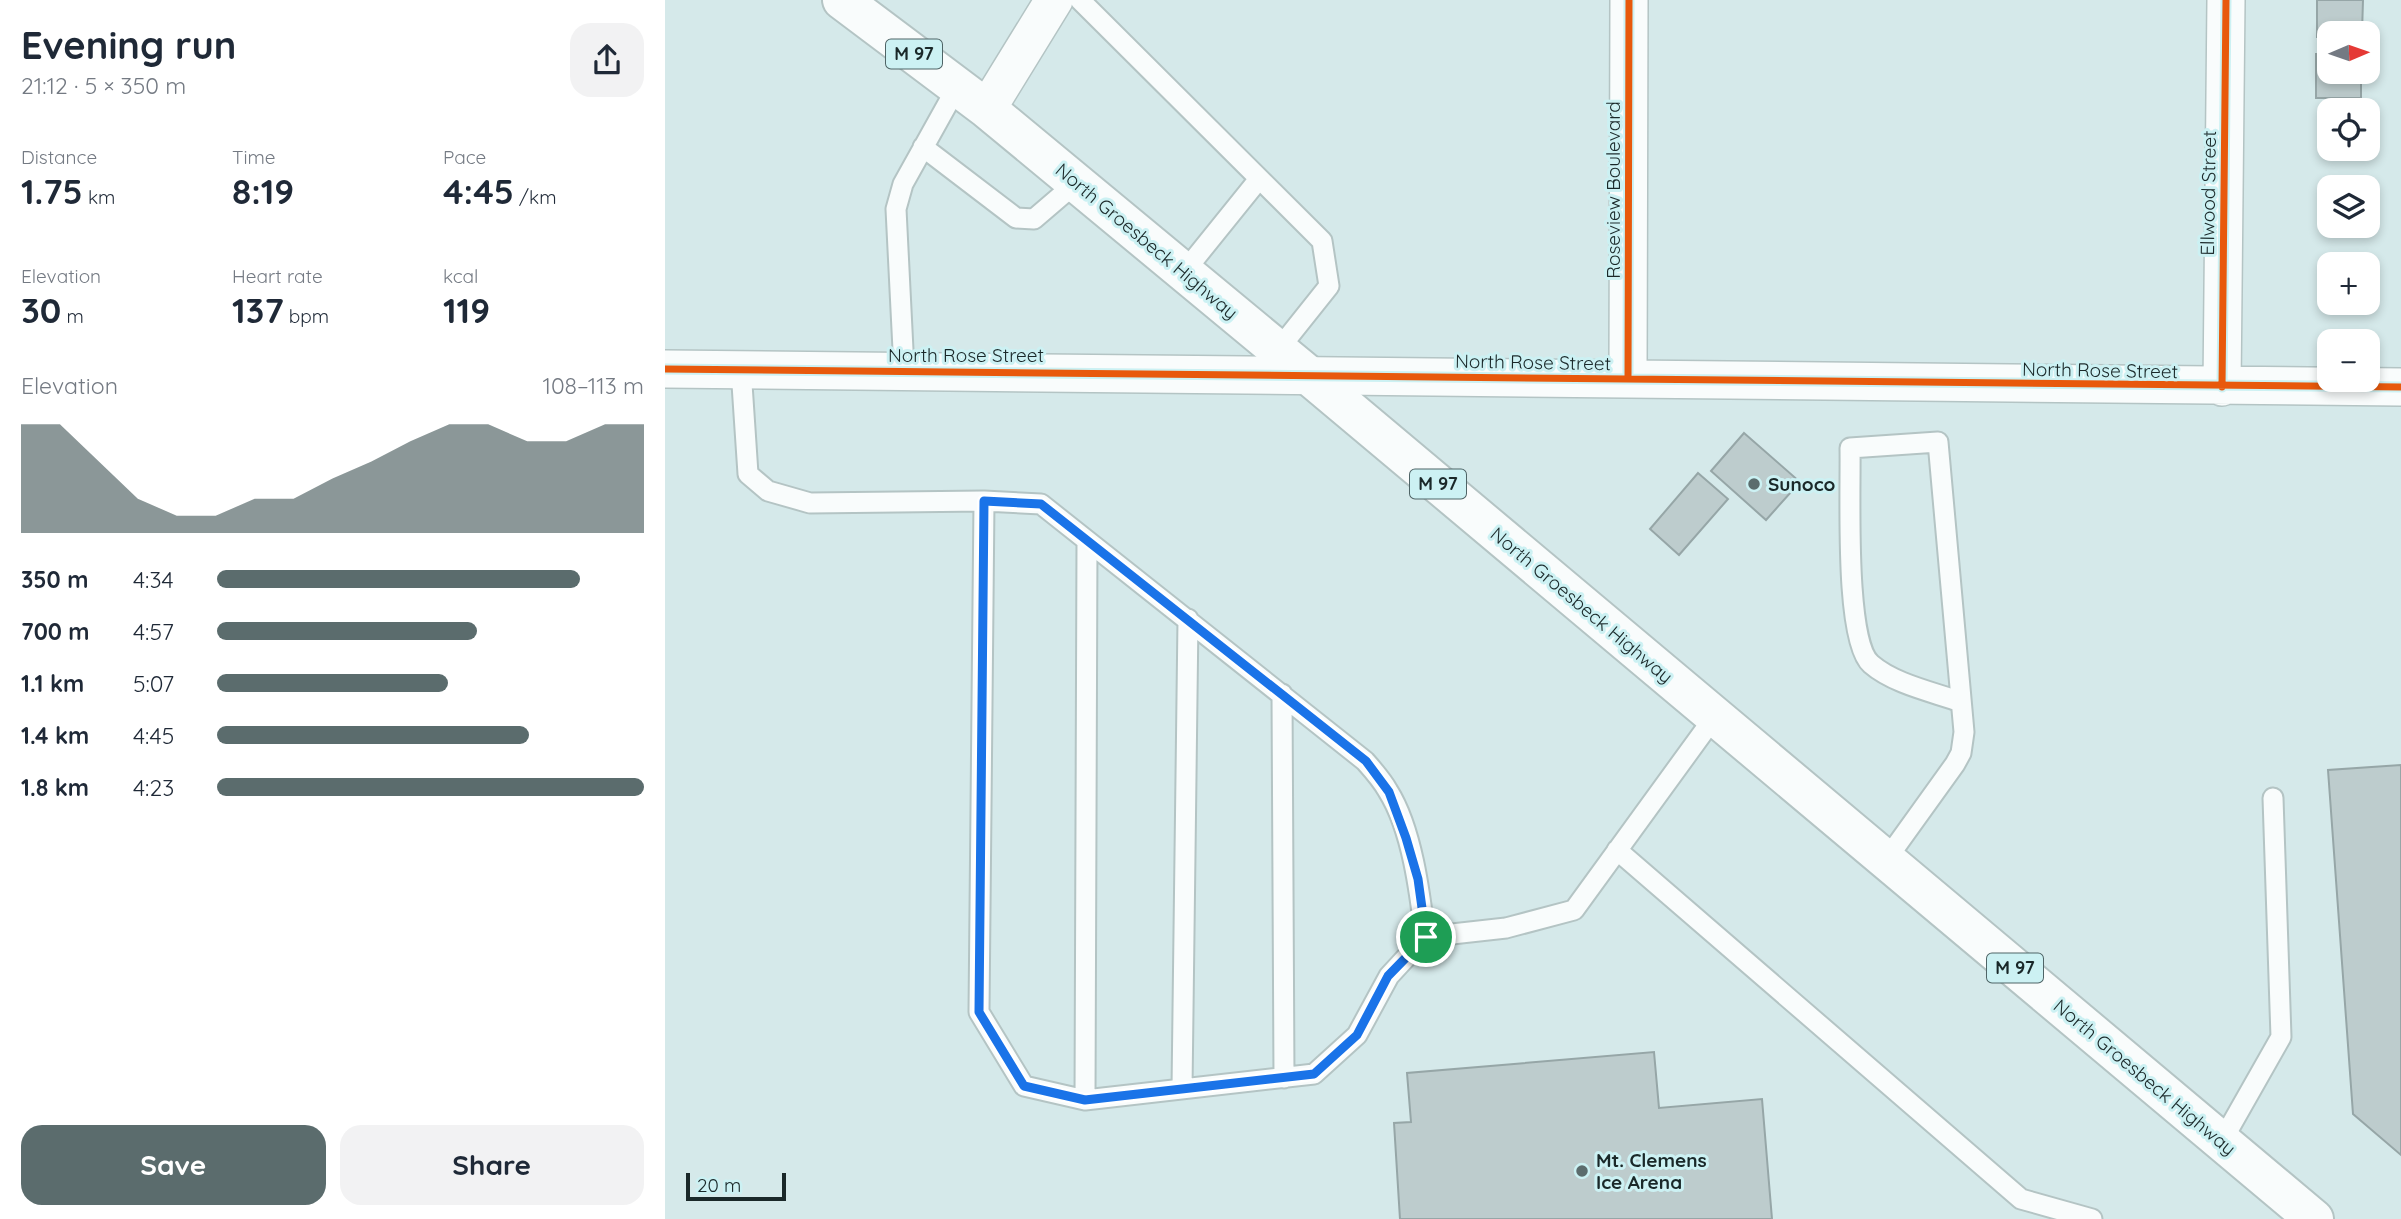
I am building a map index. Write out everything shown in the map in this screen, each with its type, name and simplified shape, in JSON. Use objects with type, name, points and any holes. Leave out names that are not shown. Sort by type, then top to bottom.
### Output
[{"type":"main road","name":"North Groesbeck Highway","points":[[842,0],[972,98],[1293,362],[2314,1219]]},
{"type":"street","points":[[972,98],[1054,0]]},
{"type":"street","name":"Roseview Boulevard","points":[[1628,379],[1629,0]]},
{"type":"street","name":"Ellwood Street","points":[[2222,387],[2226,0]]},
{"type":"street","name":"North Rose Street","points":[[665,369],[904,370],[1293,362],[1628,379],[2401,387]]},
{"type":"lane","points":[[1080,0],[1322,241],[1329,286],[1293,362]]},
{"type":"lane","points":[[904,370],[896,209],[902,184],[923,147],[972,98]]},
{"type":"lane","points":[[923,147],[1016,218],[1034,219],[1076,183]]},
{"type":"lane","points":[[1184,272],[1259,179]]},
{"type":"lane","points":[[741,369],[748,474],[768,491],[810,503],[984,501],[1041,504],[1366,761],[1389,792],[1418,879],[1426,937]]},
{"type":"lane","points":[[1886,860],[1961,753],[1964,732],[1938,442],[1850,448],[1853,609],[1862,651],[1869,663],[1882,672],[1961,702]]},
{"type":"lane","points":[[984,501],[979,1012],[1024,1086],[1085,1100],[1314,1074],[1357,1035],[1388,976],[1426,937],[1506,929],[1574,910],[1715,716]]},
{"type":"lane","points":[[1085,1100],[1087,541]]},
{"type":"lane","points":[[1182,1089],[1188,620]]},
{"type":"lane","points":[[1282,694],[1284,1078]]},
{"type":"lane","points":[[2222,1142],[2281,1037],[2273,798]]},
{"type":"lane","points":[[1618,850],[2021,1199],[2092,1219]]},
{"type":"building","points":[[2317,0],[2363,0],[2362,21],[2317,21]]},
{"type":"building","points":[[2316,54],[2317,84],[2361,84],[2361,98],[2316,98]]},
{"type":"building","points":[[1744,433],[1800,482],[1766,520],[1711,471]]},
{"type":"building","points":[[1698,473],[1728,499],[1679,555],[1650,529]]},
{"type":"building","points":[[2401,765],[2401,1155],[2353,1114],[2328,770]]},
{"type":"building","name":"Mt. Clemens Ice Arena","points":[[1654,1052],[1659,1108],[1762,1099],[1772,1219],[1400,1219],[1394,1123],[1411,1122],[1407,1073]]},
{"type":"cycle path","points":[[1628,379],[1629,0]]},
{"type":"cycle path","points":[[2222,387],[2226,0]]},
{"type":"cycle path","points":[[665,369],[2401,387]]},
{"type":"place","name":"Sunoco","points":[[1754,484]]},
{"type":"place","name":"Mt. Clemens Ice Arena","points":[[1582,1171]]},
{"type":"route","points":[[984,501],[1041,504],[1366,761],[1389,792],[1406,838],[1418,879],[1426,937],[1388,976],[1357,1035],[1314,1074],[1085,1100],[1024,1086],[979,1012],[984,501]]}]
